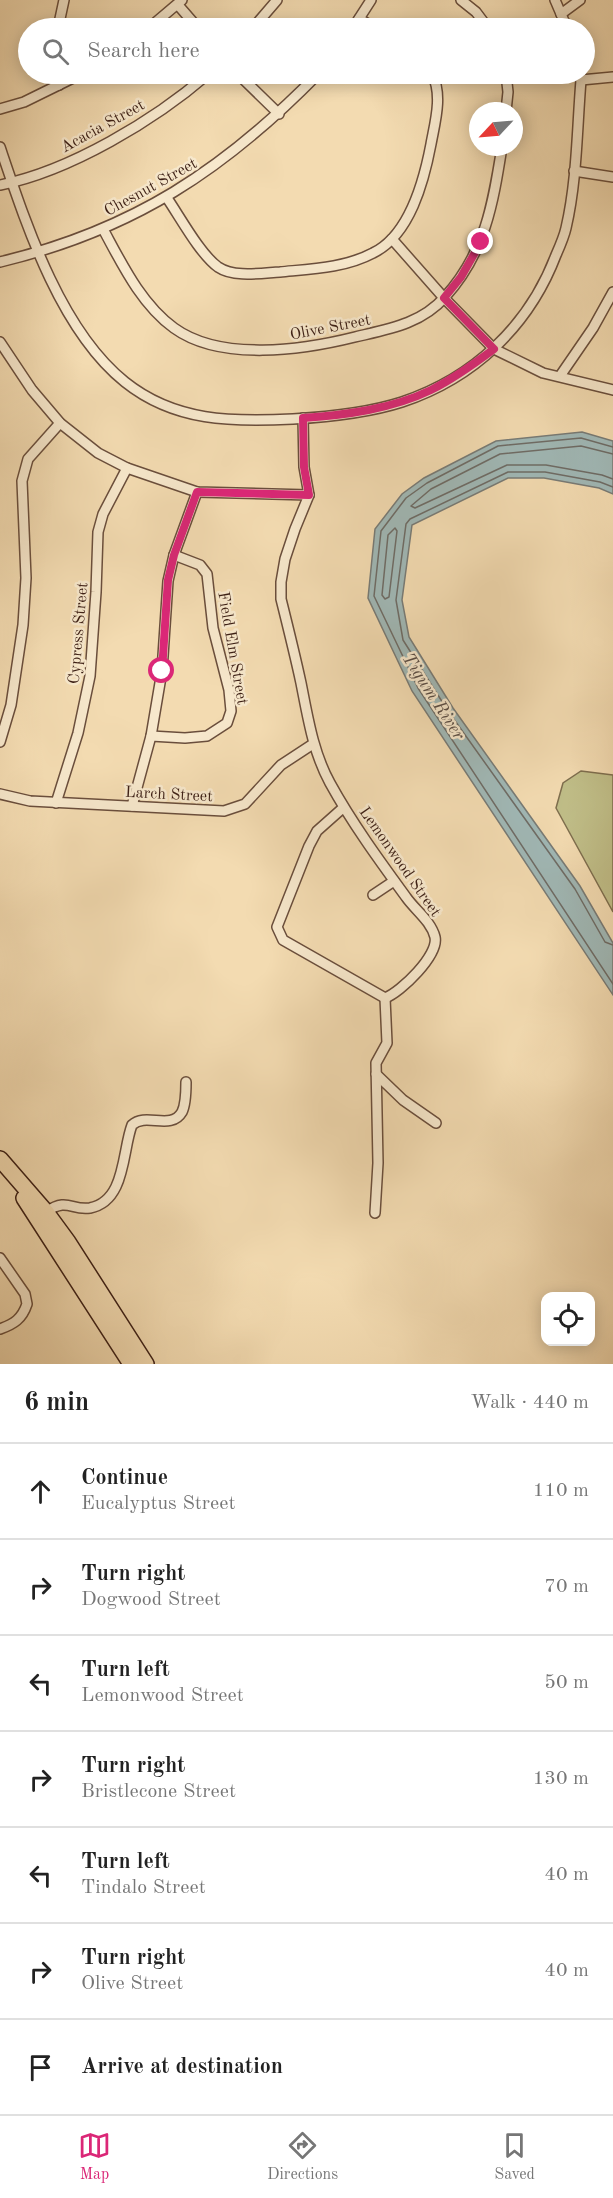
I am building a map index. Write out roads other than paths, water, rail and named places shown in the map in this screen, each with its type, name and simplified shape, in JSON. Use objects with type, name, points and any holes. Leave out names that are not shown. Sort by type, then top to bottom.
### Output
[{"type":"highway","points":[[0,1160],[46,1212],[68,1242],[147,1364]]},
{"type":"highway","points":[[0,1160],[131,1364]]},
{"type":"street","points":[[60,18],[64,0]]},
{"type":"street","points":[[263,18],[278,0]]},
{"type":"street","points":[[360,18],[371,0]]},
{"type":"street","points":[[461,0],[480,18]]},
{"type":"street","points":[[555,0],[563,18]]},
{"type":"street","points":[[561,14],[580,0]]},
{"type":"street","points":[[161,18],[180,2],[191,18]]},
{"type":"street","points":[[595,77],[613,78]]},
{"type":"street","name":"Acacia Street","points":[[0,184],[55,167],[94,150],[178,99],[196,84]]},
{"type":"street","points":[[248,84],[279,114]]},
{"type":"street","name":"Chesnut Street","points":[[0,262],[39,253],[103,229],[167,198],[212,168],[279,114],[308,84]]},
{"type":"street","points":[[167,198],[207,257],[219,268],[232,273],[321,268],[346,263],[374,253],[392,239],[418,200],[437,115],[437,84]]},
{"type":"street","points":[[507,84],[507,102]]},
{"type":"street","points":[[0,147],[51,280],[84,337],[102,360],[126,382],[170,409],[192,416],[264,421],[303,418],[400,403],[432,390],[471,366],[514,330],[549,274],[566,229],[574,171],[580,84]]},
{"type":"street","points":[[0,109],[24,102],[59,85]]},
{"type":"street","name":"Olive Street","points":[[103,229],[129,275],[154,310],[175,328],[192,338],[249,350],[317,346],[401,327],[416,320],[444,298],[461,277],[481,242],[495,192],[501,156]]},
{"type":"street","points":[[574,171],[613,177]]},
{"type":"street","points":[[392,239],[444,298],[494,349],[543,373],[613,390]]},
{"type":"street","points":[[560,376],[613,292]]},
{"type":"street","points":[[0,342],[33,390],[60,423],[89,447],[127,468],[197,492],[309,495],[304,467],[303,418]]},
{"type":"street","points":[[0,742],[11,705],[23,625],[26,578],[22,481],[28,459],[60,423]]},
{"type":"street","name":"Cypress Street","points":[[56,803],[78,733],[90,676],[98,532],[103,514],[127,468]]},
{"type":"street","points":[[132,806],[151,736],[162,671],[168,580],[174,555],[197,492]]},
{"type":"street","name":"Lemonwood Street","points":[[309,495],[285,559],[281,599],[313,744],[330,782],[345,807],[394,881],[431,928],[435,937],[431,955],[404,986],[385,998],[283,940],[277,927],[317,831],[345,807]]},
{"type":"street","name":"Field Elm Street","points":[[151,736],[185,738],[207,736],[227,723],[231,711],[229,690],[213,628],[207,574],[200,565],[174,555]]},
{"type":"street","name":"Larch Street","points":[[0,794],[30,801],[56,803],[224,811],[245,804],[281,765],[313,744]]},
{"type":"street","points":[[373,895],[394,881]]},
{"type":"street","points":[[375,1213],[378,1162],[376,1063],[387,1043],[385,998]]},
{"type":"street","points":[[376,1074],[403,1100],[436,1123]]},
{"type":"street","points":[[46,1212],[58,1204],[90,1208],[111,1196],[118,1186],[132,1125],[142,1120],[168,1122],[177,1117],[183,1111],[186,1082]]},
{"type":"street","points":[[0,1329],[20,1318],[27,1304],[25,1294],[1,1262]]},
{"type":"water","name":"Tigum River","points":[[582,432],[613,441],[613,494],[599,488],[544,478],[508,478],[412,525],[402,600],[409,637],[453,708],[580,886],[613,943],[613,995],[412,691],[368,598],[375,529],[402,494],[424,478],[496,441]]}]
